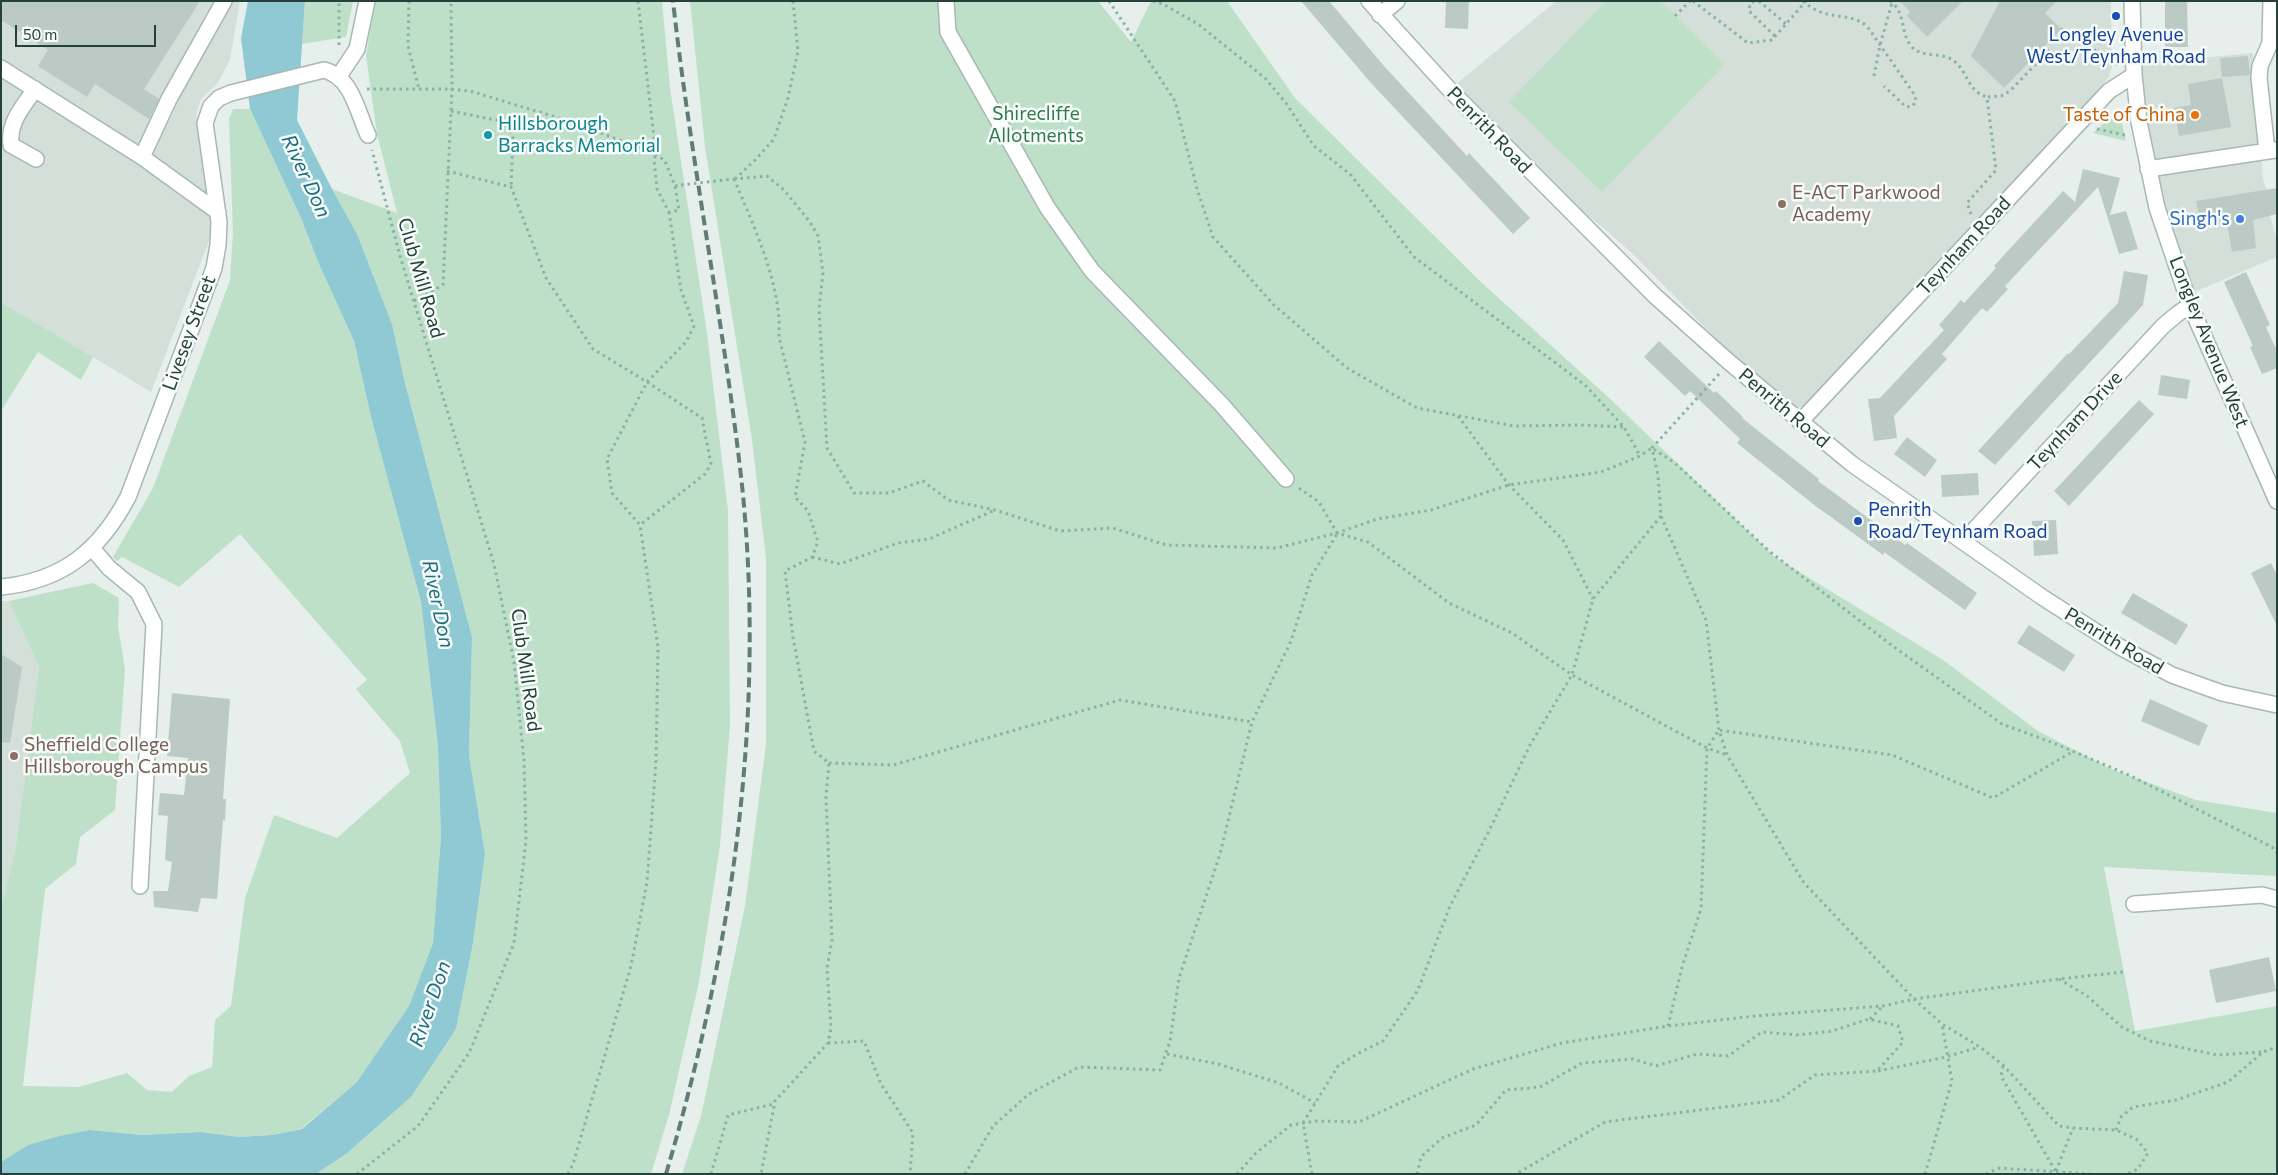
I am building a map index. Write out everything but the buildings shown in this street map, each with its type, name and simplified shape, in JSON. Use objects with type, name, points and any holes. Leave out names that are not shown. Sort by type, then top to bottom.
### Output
[{"type":"street","points":[[142,157],[169,99],[224,1]]},
{"type":"street","points":[[367,1],[357,50],[336,74],[349,89],[368,135]]},
{"type":"street","points":[[946,1],[948,32],[1047,207],[1064,231],[1092,270],[1222,405],[1286,479]]},
{"type":"street","name":"Penrith Road","points":[[1369,1],[1380,15],[1534,176],[1655,296],[1729,362],[1852,464],[2042,597],[2120,647],[2172,675],[2222,693],[2277,705]]},
{"type":"street","points":[[1380,15],[1397,1]]},
{"type":"street","name":"Longley Avenue West","points":[[2132,1],[2134,75],[2143,141],[2157,208],[2190,306],[2277,501]]},
{"type":"street","points":[[2148,169],[2272,150],[2259,78],[2260,66],[2270,43],[2271,1]]},
{"type":"street","points":[[1,68],[142,157],[218,212]]},
{"type":"street","name":"Livesey Street","points":[[1,587],[30,583],[55,574],[82,557],[110,527],[128,497],[214,268],[218,245],[218,212],[205,123],[211,106],[219,98],[231,93],[308,73],[324,70],[336,74]]},
{"type":"street","name":"Teynham Road","points":[[1800,422],[2109,91],[2134,75]]},
{"type":"street","points":[[35,89],[12,122],[10,135],[11,145],[36,159]]},
{"type":"street","name":"Teynham Drive","points":[[1963,542],[2163,326],[2190,306]]},
{"type":"street","points":[[92,548],[109,568],[138,592],[154,624],[140,886]]},
{"type":"street","points":[[2134,904],[2262,895],[2277,899]]},
{"type":"path","points":[[336,74],[339,44],[339,1]]},
{"type":"path","points":[[409,1],[408,46],[419,89]]},
{"type":"path","points":[[414,301],[443,285],[447,237],[447,171],[452,89],[451,1]]},
{"type":"path","points":[[568,1174],[573,1164],[631,966],[647,882],[656,761],[658,647],[640,525],[612,493],[607,459],[648,382],[686,342],[694,326],[681,290],[669,212],[657,188],[654,159],[656,154],[638,1]]},
{"type":"path","points":[[734,179],[774,139],[788,98],[798,51],[794,1]]},
{"type":"path","points":[[1108,1],[1175,101],[1197,189],[1213,237],[1274,306],[1347,368],[1417,408],[1514,426],[1580,425],[1624,427]]},
{"type":"path","points":[[1153,1],[1163,4],[1198,24],[1266,78],[1286,103],[1314,146],[1350,174],[1414,257],[1585,385],[1624,427],[1640,456]]},
{"type":"path","points":[[1675,16],[1691,1],[1748,43],[1772,40],[1805,2],[1825,14],[1859,20],[1867,26],[1914,94],[1916,100],[1913,106],[1906,108],[1884,86]]},
{"type":"path","points":[[1754,1],[1750,4],[1749,11],[1775,36]]},
{"type":"path","points":[[1759,1],[1786,24]]},
{"type":"path","points":[[1874,76],[1891,2],[1900,10],[1906,37],[1912,47],[1921,53],[1944,56],[1954,60],[1972,89],[1987,97],[2001,96],[2010,91],[2051,48]]},
{"type":"path","points":[[2061,29],[2134,75]]},
{"type":"path","points":[[349,89],[452,89],[498,98],[563,119],[656,154],[665,161],[675,186],[679,210],[669,212]]},
{"type":"path","points":[[1987,97],[1996,170],[1967,203],[1975,222],[1987,222]]},
{"type":"path","points":[[451,111],[504,122],[513,138],[511,187],[546,278],[593,349],[648,382],[702,418],[711,464],[705,474],[640,525]]},
{"type":"path","points":[[2077,126],[2110,131],[2143,141]]},
{"type":"path","name":"Club Mill Road","points":[[357,1174],[418,1126],[469,1053],[514,943],[526,841],[524,760],[514,662],[494,564],[414,301],[368,135]]},
{"type":"path","points":[[447,171],[511,187]]},
{"type":"path","points":[[675,186],[767,176],[784,190],[810,222],[818,236],[823,273],[819,309],[827,448],[854,493],[888,493],[923,481],[948,500],[996,510],[1060,531],[1112,528],[1166,545],[1277,548],[1338,533],[1377,519],[1431,510],[1509,485],[1601,472],[1640,456],[1652,448],[1729,362]]},
{"type":"path","points":[[734,179],[765,251],[780,320],[779,337],[805,442],[795,497],[808,511],[818,542],[812,557],[785,571],[793,637],[814,751],[829,763],[893,765],[1120,700],[1252,722]]},
{"type":"path","points":[[1458,415],[1509,485],[1563,540],[1593,599]]},
{"type":"path","points":[[1652,448],[1658,475],[1661,516],[1706,620],[1719,730],[1727,755],[1804,883],[1914,999],[1942,1024],[1980,1047],[2003,1065],[2059,1126],[2116,1130],[2136,1140],[2148,1154],[2138,1169],[2127,1174]]},
{"type":"path","points":[[1652,448],[1675,463],[1769,551],[1890,644],[2002,724],[2073,751],[2131,776],[2255,838],[2272,847],[2277,853]]},
{"type":"path","points":[[1286,479],[1319,502],[1338,533],[1368,542],[1449,603],[1512,633],[1572,675],[1706,748],[1727,755]]},
{"type":"path","points":[[812,557],[840,564],[898,543],[929,539],[996,510]]},
{"type":"path","points":[[1312,1174],[1303,1123],[1338,1066],[1357,1054],[1383,1042],[1418,990],[1450,906],[1488,833],[1530,745],[1572,675],[1593,599],[1661,516]]},
{"type":"path","points":[[965,1174],[994,1126],[1029,1094],[1079,1067],[1160,1070],[1166,1054],[1179,978],[1220,854],[1252,722],[1291,641],[1312,575],[1338,533]]},
{"type":"path","points":[[1719,730],[1892,755],[1993,798],[2073,751]]},
{"type":"path","points":[[1668,1026],[1682,967],[1700,909],[1706,748],[1719,730]]},
{"type":"path","points":[[762,1174],[774,1104],[828,1043],[831,1028],[827,968],[832,940],[826,797],[829,763]]},
{"type":"path","points":[[1237,1174],[1256,1153],[1291,1125],[1359,1122],[1473,1069],[1562,1043],[1668,1026],[1754,1016],[1883,1006],[1914,999],[2124,972]]},
{"type":"path","points":[[2059,979],[2087,996],[2122,1027],[2150,1041],[2217,1056],[2262,1052],[2277,1047]]},
{"type":"path","points":[[1417,1174],[1421,1157],[1442,1138],[1476,1125],[1506,1090],[1540,1087],[1582,1064],[1632,1060],[1656,1066],[1697,1054],[1728,1056],[1762,1032],[1799,1035],[1832,1031],[1869,1019],[1883,1006]]},
{"type":"path","points":[[1869,1019],[1898,1026],[1903,1042],[1877,1071]]},
{"type":"path","points":[[1925,1174],[1952,1081],[1946,1057],[1942,1024]]},
{"type":"path","points":[[828,1043],[864,1041],[881,1084],[913,1134],[910,1174]]},
{"type":"path","points":[[1516,1174],[1605,1122],[1779,1100],[1815,1075],[1877,1071],[1946,1057],[1980,1047]]},
{"type":"path","points":[[2116,1130],[2121,1117],[2133,1107],[2176,1100],[2228,1082],[2262,1052]]},
{"type":"path","points":[[1166,1054],[1218,1064],[1279,1083],[1315,1103]]},
{"type":"path","points":[[2003,1065],[2001,1076],[2056,1173]]},
{"type":"path","points":[[711,1174],[728,1115],[774,1104]]},
{"type":"path","points":[[2056,1173],[2073,1128]]},
{"type":"path","points":[[1986,1174],[2000,1168],[2090,1174]]},
{"type":"shaded area","points":[[1,1],[240,1],[230,60],[217,84],[201,99],[196,115],[202,165],[214,228],[151,392],[1,302]]},
{"type":"shaded area","name":"E-ACT Parkwood Academy","points":[[1556,1],[2111,1],[2112,67],[2108,78],[2096,93],[1806,405],[1792,410],[1784,408],[1634,255],[1605,229],[1550,186],[1454,86]]},
{"type":"shaded area","points":[[2253,53],[2263,179],[2267,191],[2263,193],[2277,239],[2277,257],[2187,295],[2174,260],[2133,64]]},
{"type":"shaded area","name":"Sheffield College Hillsborough Campus","points":[[1,601],[9,601],[39,667],[16,845],[1,908]]},
{"type":"green space","points":[[305,1],[353,1],[346,37],[302,44]]},
{"type":"green space","points":[[375,1],[662,1],[670,88],[707,333],[728,511],[730,726],[720,846],[699,982],[669,1115],[651,1174],[316,1174],[346,1154],[411,1097],[456,1029],[473,943],[485,854],[469,755],[472,637],[405,383],[392,324],[357,234],[332,189],[397,213],[377,134],[366,56]]},
{"type":"green space","name":"Shirecliffe Allotments","points":[[690,1],[1098,1],[1131,42],[1151,1],[1227,1],[1295,98],[1483,284],[1606,395],[1775,557],[1943,660],[2038,731],[2111,769],[2196,800],[2277,813],[2277,876],[2104,867],[2135,1031],[2277,1006],[2277,1174],[682,1174],[701,1116],[745,906],[766,744],[766,558],[752,440],[705,147]]},
{"type":"green space","points":[[1606,1],[1660,1],[1725,64],[1602,192],[1509,102]]},
{"type":"green space","points":[[233,109],[250,109],[301,218],[319,264],[354,341],[371,417],[421,602],[438,746],[441,836],[433,943],[409,1006],[356,1083],[301,1129],[272,1135],[239,1137],[201,1132],[143,1135],[90,1130],[28,1145],[1,1162],[1,908],[16,845],[39,667],[9,601],[93,583],[119,598],[118,626],[125,669],[115,810],[80,837],[76,864],[45,889],[23,1086],[79,1087],[127,1073],[147,1090],[172,1092],[189,1076],[212,1067],[215,1020],[231,1006],[245,898],[274,815],[337,838],[410,773],[400,741],[356,689],[367,680],[240,534],[179,587],[122,557],[117,561],[113,557],[153,488],[230,280],[233,232],[229,119]]},
{"type":"green space","points":[[2115,118],[2122,123],[2126,141],[2093,133],[2107,120]]},
{"type":"green space","points":[[1,302],[93,357],[81,380],[38,352],[1,411]]},
{"type":"water","name":"River Don","points":[[248,1],[305,1],[297,120],[357,234],[392,324],[405,383],[472,637],[469,755],[485,854],[473,943],[456,1029],[411,1097],[346,1154],[316,1174],[1,1174],[1,1162],[28,1145],[90,1130],[143,1135],[201,1132],[239,1137],[272,1135],[302,1129],[356,1083],[409,1006],[433,943],[441,836],[438,746],[421,602],[371,417],[354,341],[319,264],[301,218],[250,109],[241,38]]},
{"type":"railway","points":[[666,1174],[689,1090],[709,1005],[725,919],[738,833],[746,746],[750,659],[748,572],[742,485],[735,424],[680,62],[673,1]]},
{"type":"place","name":"Longley Avenue West/Teynham Road","points":[[2116,16]]},
{"type":"place","name":"Taste of China","points":[[2195,115]]},
{"type":"place","name":"Hillsborough Barracks Memorial","points":[[488,135]]},
{"type":"place","name":"E-ACT Parkwood Academy","points":[[1782,204]]},
{"type":"place","name":"Singh's","points":[[2240,219]]},
{"type":"place","name":"Penrith Road/Teynham Road","points":[[1858,521]]},
{"type":"place","name":"Sheffield College Hillsborough Campus","points":[[14,756]]}]
